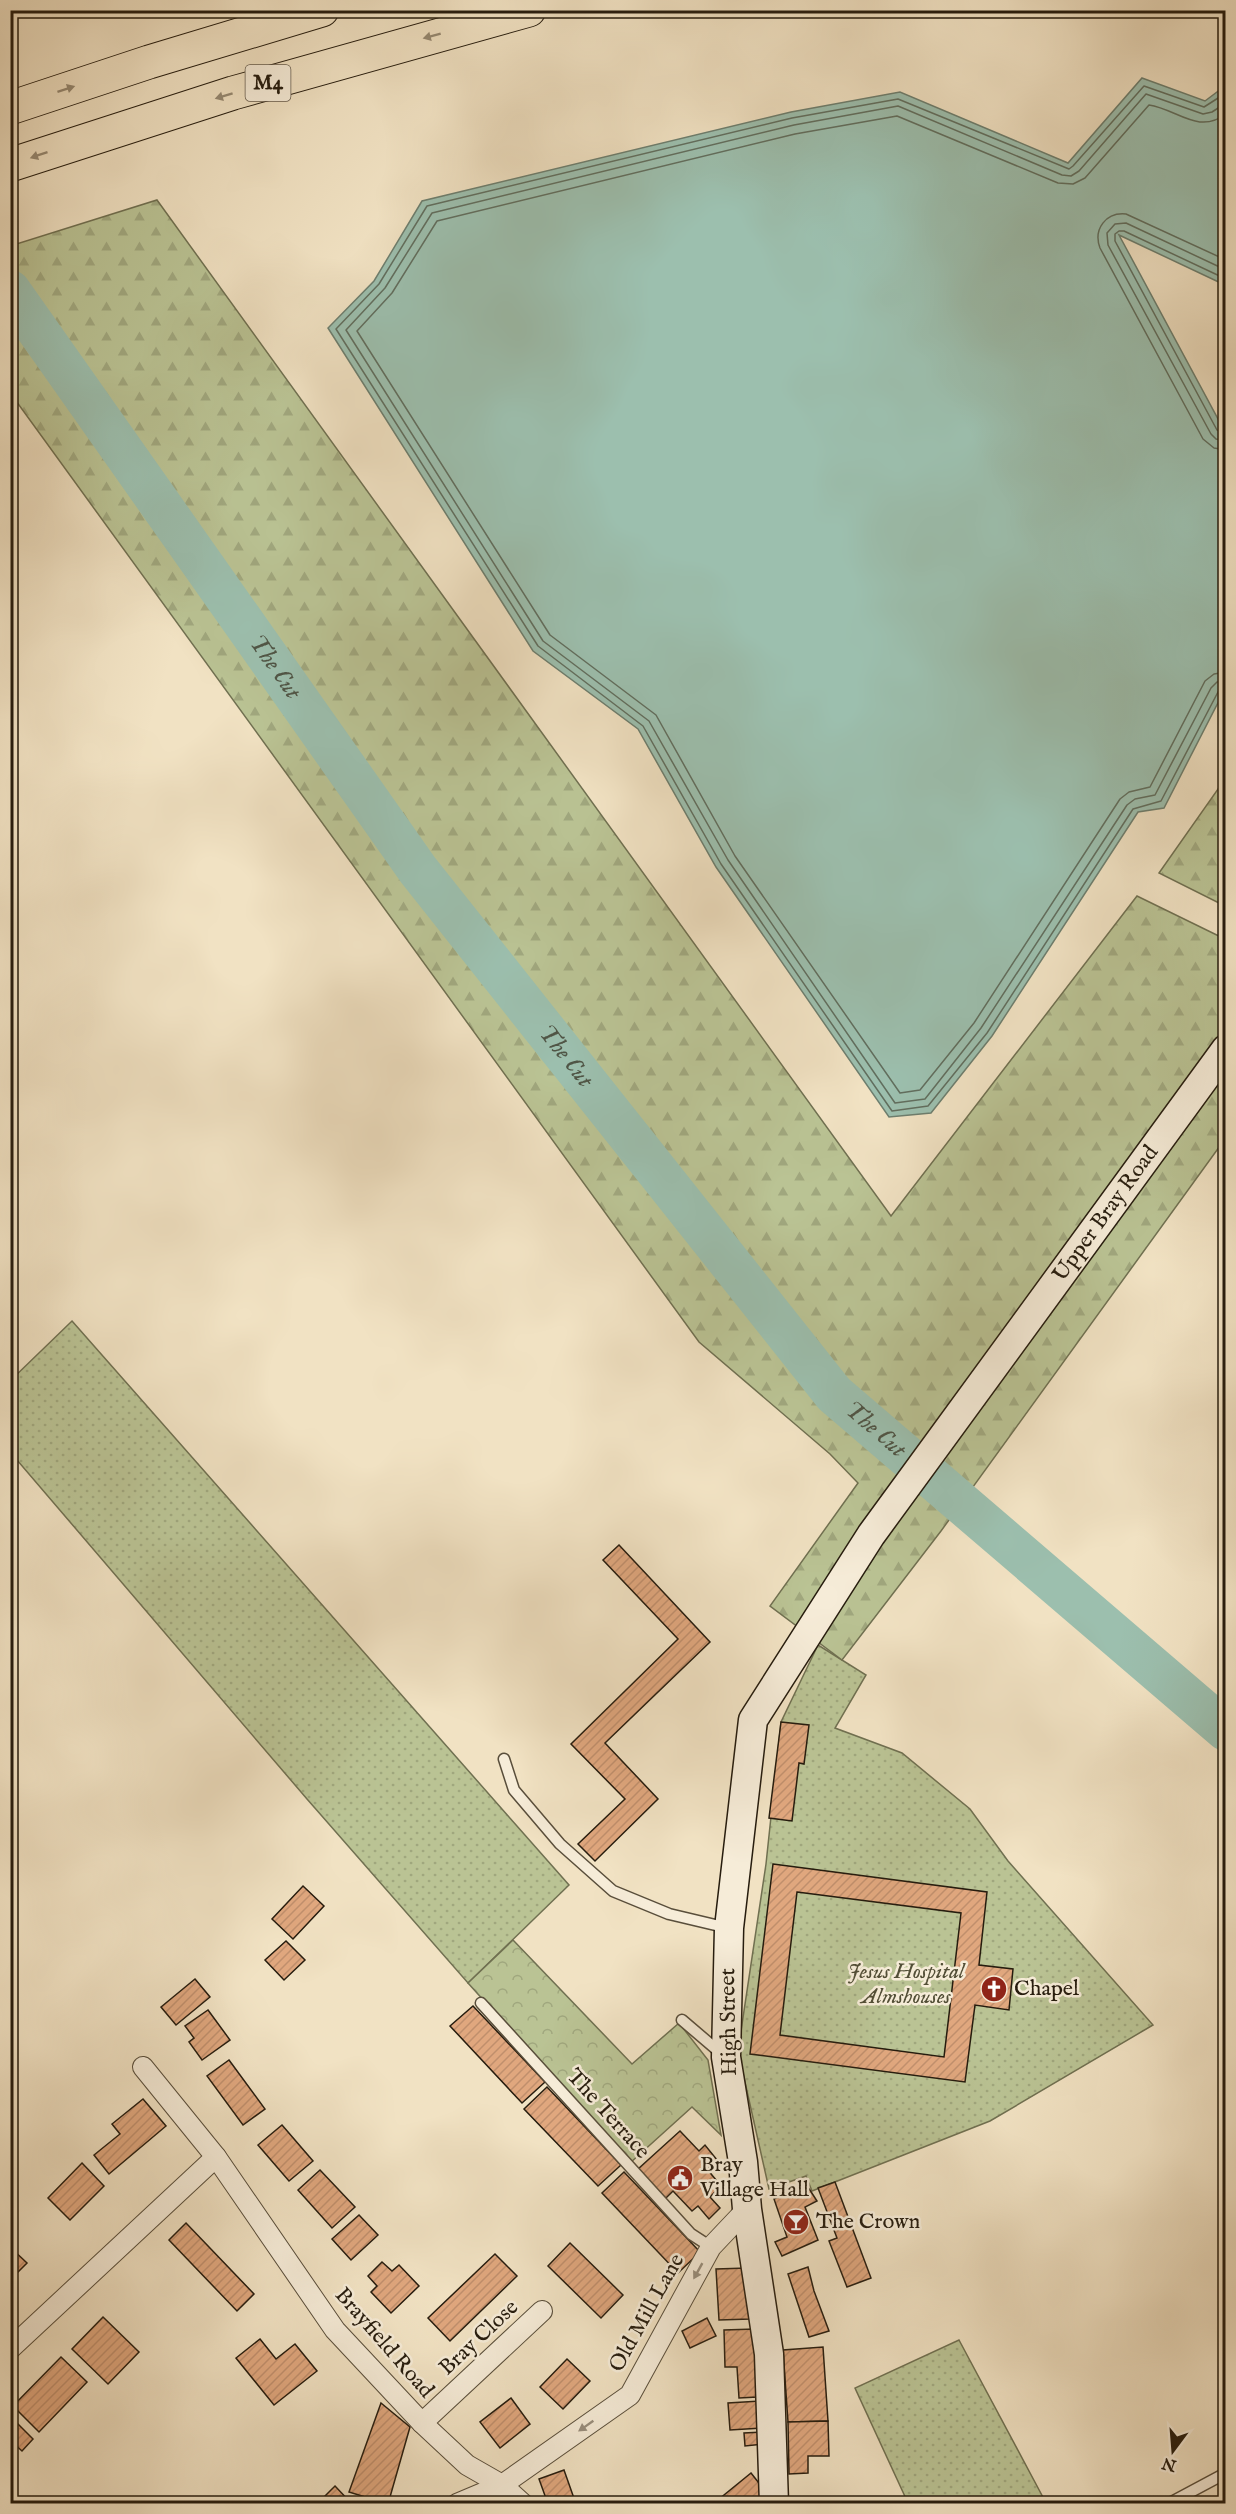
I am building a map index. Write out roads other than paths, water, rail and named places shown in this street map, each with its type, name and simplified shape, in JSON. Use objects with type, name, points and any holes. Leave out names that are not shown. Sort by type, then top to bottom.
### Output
[{"type":"highway","name":"M4","points":[[10,108],[149,62],[322,10]]},
{"type":"highway","name":"M4","points":[[10,165],[253,87],[529,10]]},
{"type":"main road","name":"Upper Bray Road","points":[[753,1720],[871,1535],[1226,1049]]},
{"type":"main road","name":"High Street","points":[[753,1720],[729,1928],[726,2057],[769,2354],[774,2504]]},
{"type":"street","name":"Brayfield Road","points":[[143,2067],[216,2157],[335,2330],[422,2423],[467,2464],[502,2485],[523,2504]]},
{"type":"street","points":[[10,2349],[216,2157]]},
{"type":"street","name":"Old Mill Lane","points":[[458,2504],[502,2485],[630,2395],[711,2247],[747,2210]]},
{"type":"street","name":"Bray Close","points":[[422,2423],[542,2311]]},
{"type":"lane","points":[[504,1759],[514,1790],[560,1844],[613,1891],[669,1914],[729,1928]]},
{"type":"lane","name":"The Terrace","points":[[481,2003],[691,2234],[711,2247]]},
{"type":"lane","points":[[682,2020],[726,2057]]},
{"type":"lane","points":[[1167,2504],[1226,2473]]},
{"type":"water","points":[[1142,78],[1205,101],[1225,86],[1225,285],[1119,235],[1225,432],[1225,689],[1164,808],[1138,812],[992,1036],[931,1113],[889,1117],[716,867],[638,729],[533,651],[328,328],[374,281],[422,201],[791,112],[900,92],[1068,163]]},
{"type":"waterway","name":"The Cut","points":[[10,291],[418,870],[834,1394],[1226,1730]]},
{"type":"place","name":"Chapel","points":[[994,1989]]},
{"type":"place","name":"Bray Village Hall","points":[[680,2178]]},
{"type":"place","name":"The Crown","points":[[796,2222]]},
{"type":"park label","name":"Jesus Hospital Almshouses","points":[[906,1985]]}]
